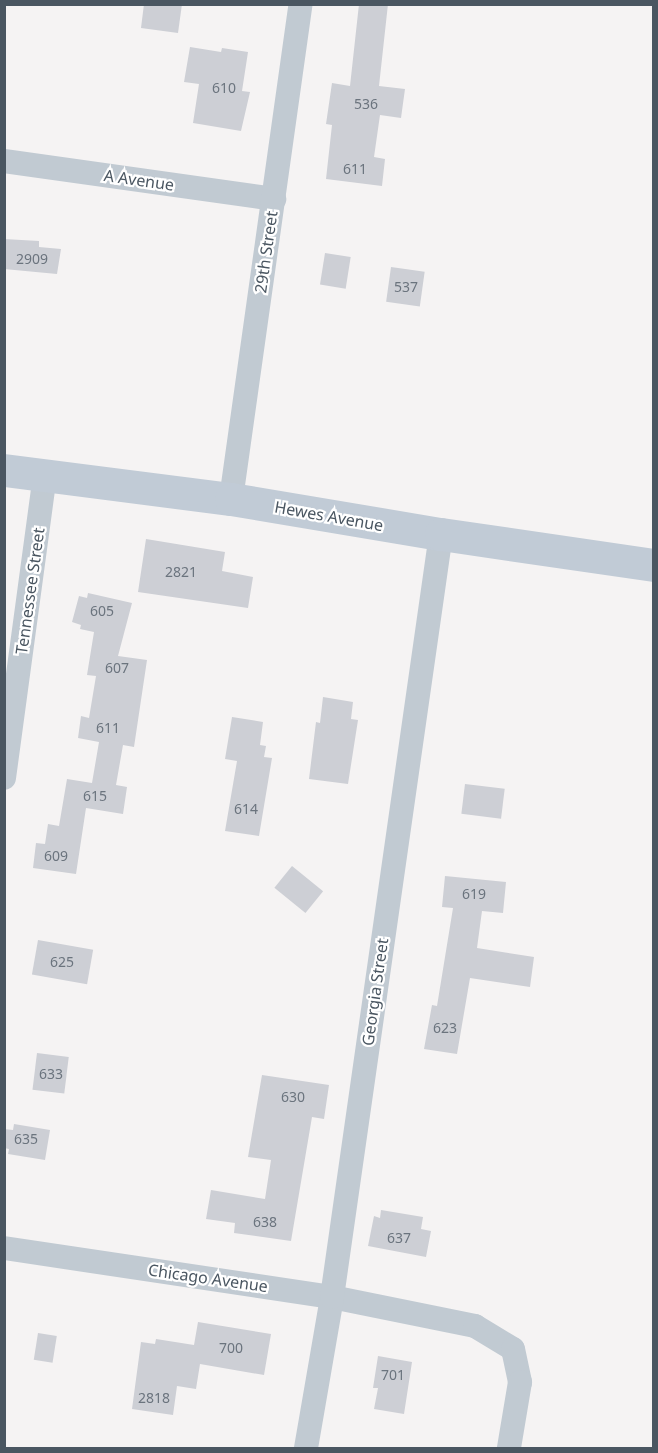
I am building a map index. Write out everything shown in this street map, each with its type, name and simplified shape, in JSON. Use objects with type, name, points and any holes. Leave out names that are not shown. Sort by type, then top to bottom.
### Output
[{"type":"main road","name":"Hewes Avenue","points":[[4,470],[231,499],[441,534],[654,565]]},
{"type":"street","name":"29th Street","points":[[231,499],[301,4]]},
{"type":"street","name":"A Avenue","points":[[4,161],[274,199]]},
{"type":"street","name":"Tennessee Street","points":[[4,778],[45,476]]},
{"type":"street","name":"Georgia Street","points":[[306,1449],[332,1297],[441,534]]},
{"type":"street","name":"Chicago Avenue","points":[[4,1248],[332,1297],[475,1326],[513,1349],[520,1382],[509,1449]]},
{"type":"building","points":[[144,4],[182,4],[178,33],[141,28]]},
{"type":"building","points":[[359,4],[388,4],[379,86],[405,89],[401,118],[380,115],[374,157],[385,159],[382,186],[326,179],[332,125],[326,124],[332,83],[350,86]]},
{"type":"building","points":[[190,47],[221,52],[222,48],[248,52],[242,91],[250,92],[241,131],[193,123],[199,84],[184,82]]},
{"type":"building","points":[[4,239],[39,241],[39,247],[61,249],[57,274],[4,269]]},
{"type":"building","points":[[325,253],[351,257],[346,289],[320,285]]},
{"type":"building","points":[[391,267],[425,272],[420,306],[386,302]]},
{"type":"building","points":[[146,539],[225,552],[222,571],[253,577],[248,608],[138,592]]},
{"type":"building","points":[[88,593],[132,603],[118,656],[147,660],[134,747],[123,745],[116,785],[127,787],[123,814],[86,808],[76,874],[33,868],[36,843],[45,844],[48,824],[59,826],[67,779],[92,783],[99,742],[78,738],[81,716],[89,718],[96,676],[87,675],[94,632],[80,629],[81,625],[72,622],[79,596],[87,598]]},
{"type":"building","points":[[323,697],[353,702],[351,719],[358,720],[348,784],[309,779],[316,722],[320,723]]},
{"type":"building","points":[[232,717],[263,722],[260,745],[266,746],[264,757],[272,758],[259,836],[225,831],[237,761],[225,759]]},
{"type":"building","points":[[465,784],[505,789],[501,819],[461,814]]},
{"type":"building","points":[[292,866],[323,891],[305,913],[274,888]]},
{"type":"building","points":[[445,876],[506,882],[503,913],[482,911],[477,948],[534,957],[530,987],[470,978],[457,1054],[424,1049],[432,1005],[437,1006],[453,908],[442,907]]},
{"type":"building","points":[[38,940],[93,950],[87,984],[32,974]]},
{"type":"building","points":[[37,1053],[69,1057],[64,1094],[32,1090]]},
{"type":"building","points":[[262,1075],[329,1085],[324,1119],[312,1117],[291,1241],[234,1233],[235,1223],[206,1219],[211,1190],[265,1199],[271,1160],[248,1157]]},
{"type":"building","points":[[14,1124],[50,1130],[45,1160],[8,1154],[9,1149],[4,1148],[4,1129],[13,1130]]},
{"type":"building","points":[[381,1210],[423,1217],[421,1229],[431,1231],[426,1257],[368,1246],[374,1216],[380,1218]]},
{"type":"building","points":[[198,1322],[271,1334],[264,1375],[200,1364],[196,1389],[177,1386],[173,1415],[132,1409],[141,1342],[155,1344],[156,1339],[194,1345]]},
{"type":"building","points":[[38,1333],[57,1336],[53,1363],[34,1360]]},
{"type":"building","points":[[378,1356],[412,1362],[404,1414],[374,1409],[378,1388],[373,1388]]}]
